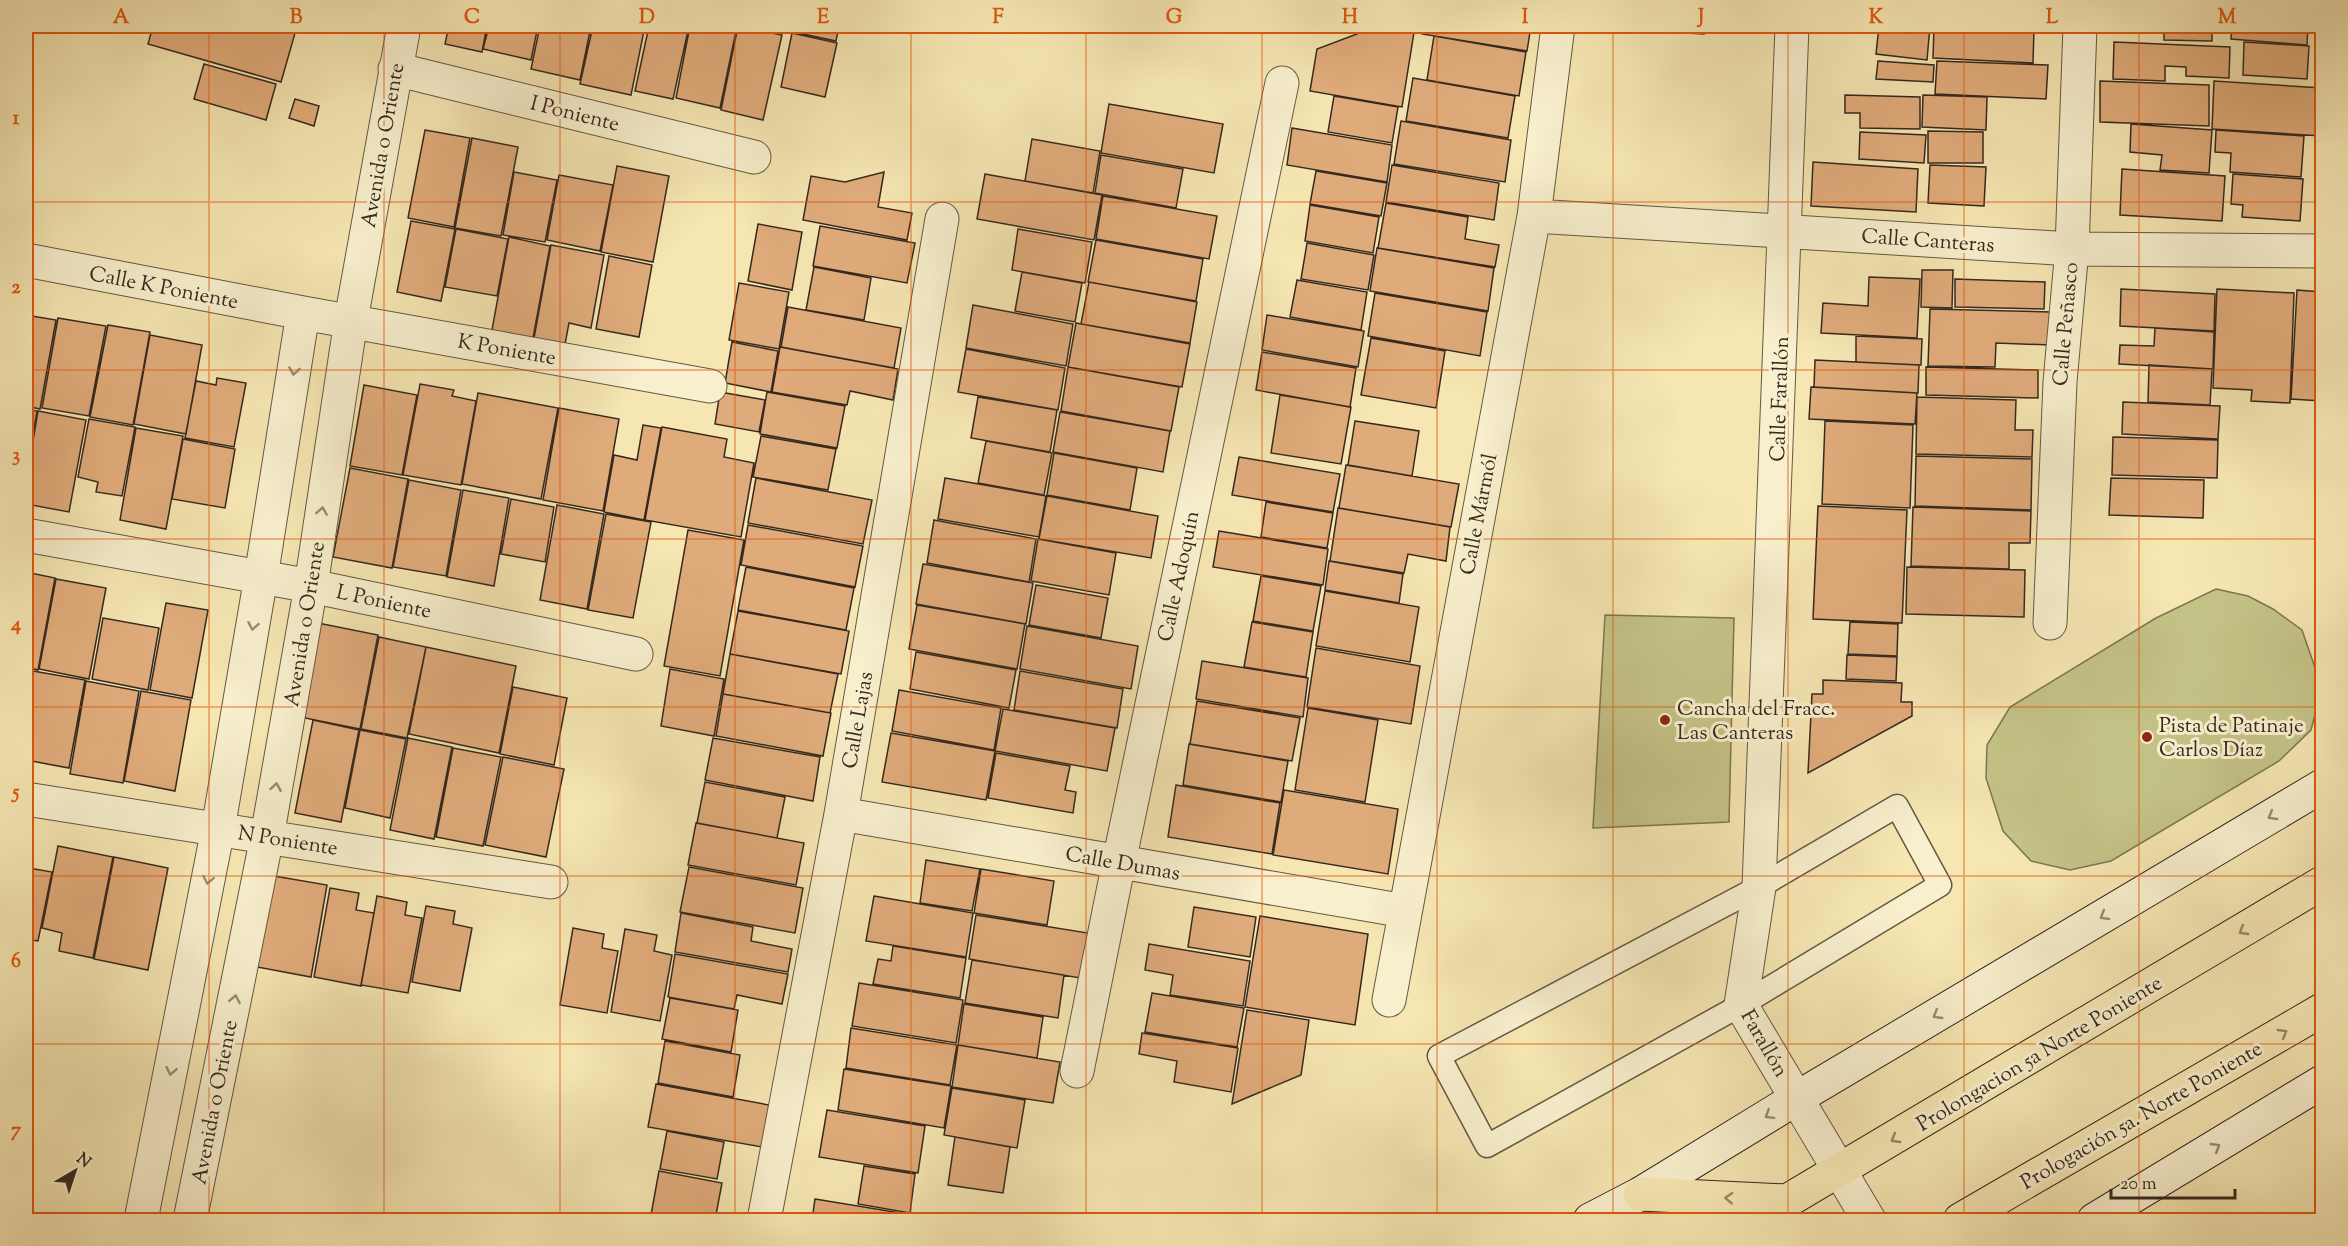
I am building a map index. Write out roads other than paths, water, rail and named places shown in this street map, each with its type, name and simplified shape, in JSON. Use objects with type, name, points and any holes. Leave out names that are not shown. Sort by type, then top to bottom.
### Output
[{"type":"main road","name":"Prolongacion 5a Norte Poniente","points":[[1755,1221],[2322,883]]},
{"type":"main road","name":"Prologación 5a. Norte Poniente","points":[[1960,1221],[2322,1010]]},
{"type":"main road","points":[[1640,1194],[1787,1201]]},
{"type":"street","name":"Avenida o Oriente","points":[[190,1221],[267,837],[311,586],[351,320],[404,26]]},
{"type":"street","name":"Calle Mármól","points":[[1389,1000],[1534,216],[1558,26]]},
{"type":"street","name":"Calle Farallón","points":[[1764,772],[1792,26]]},
{"type":"street","name":"Calle Peñasco","points":[[2050,623],[2060,382],[2072,249],[2080,26]]},
{"type":"street","name":"I Poniente","points":[[395,69],[754,157]]},
{"type":"street","name":"Calle Adoquín","points":[[1077,1071],[1282,83]]},
{"type":"street","name":"Calle Canteras","points":[[1534,216],[2072,249],[2322,251]]},
{"type":"street","name":"Calle Lajas","points":[[764,1221],[841,814],[942,219]]},
{"type":"street","name":"Calle K Poniente","points":[[26,260],[303,313]]},
{"type":"street","name":"K Poniente","points":[[303,313],[710,386]]},
{"type":"street","points":[[141,1221],[218,830],[303,313]]},
{"type":"street","name":"L Poniente","points":[[26,535],[311,586],[636,654]]},
{"type":"street","name":"Farallón","points":[[1764,772],[1759,887],[1741,1005],[1869,1221]]},
{"type":"street","points":[[1590,1221],[1640,1194],[2322,786]]},
{"type":"street","name":"N Poniente","points":[[26,799],[550,882]]},
{"type":"street","name":"Calle Dumas","points":[[841,814],[1405,911]]},
{"type":"street","points":[[2094,1221],[2322,1082]]},
{"type":"lane","points":[[1897,806],[1940,885],[1741,1005],[1487,1146],[1439,1056],[1759,887],[1897,806]]},
{"type":"place","name":"Cancha del Fracc. Las Canteras","points":[[1665,720]]},
{"type":"place","name":"Pista de Patinaje Carlos Díaz","points":[[2147,737]]}]
